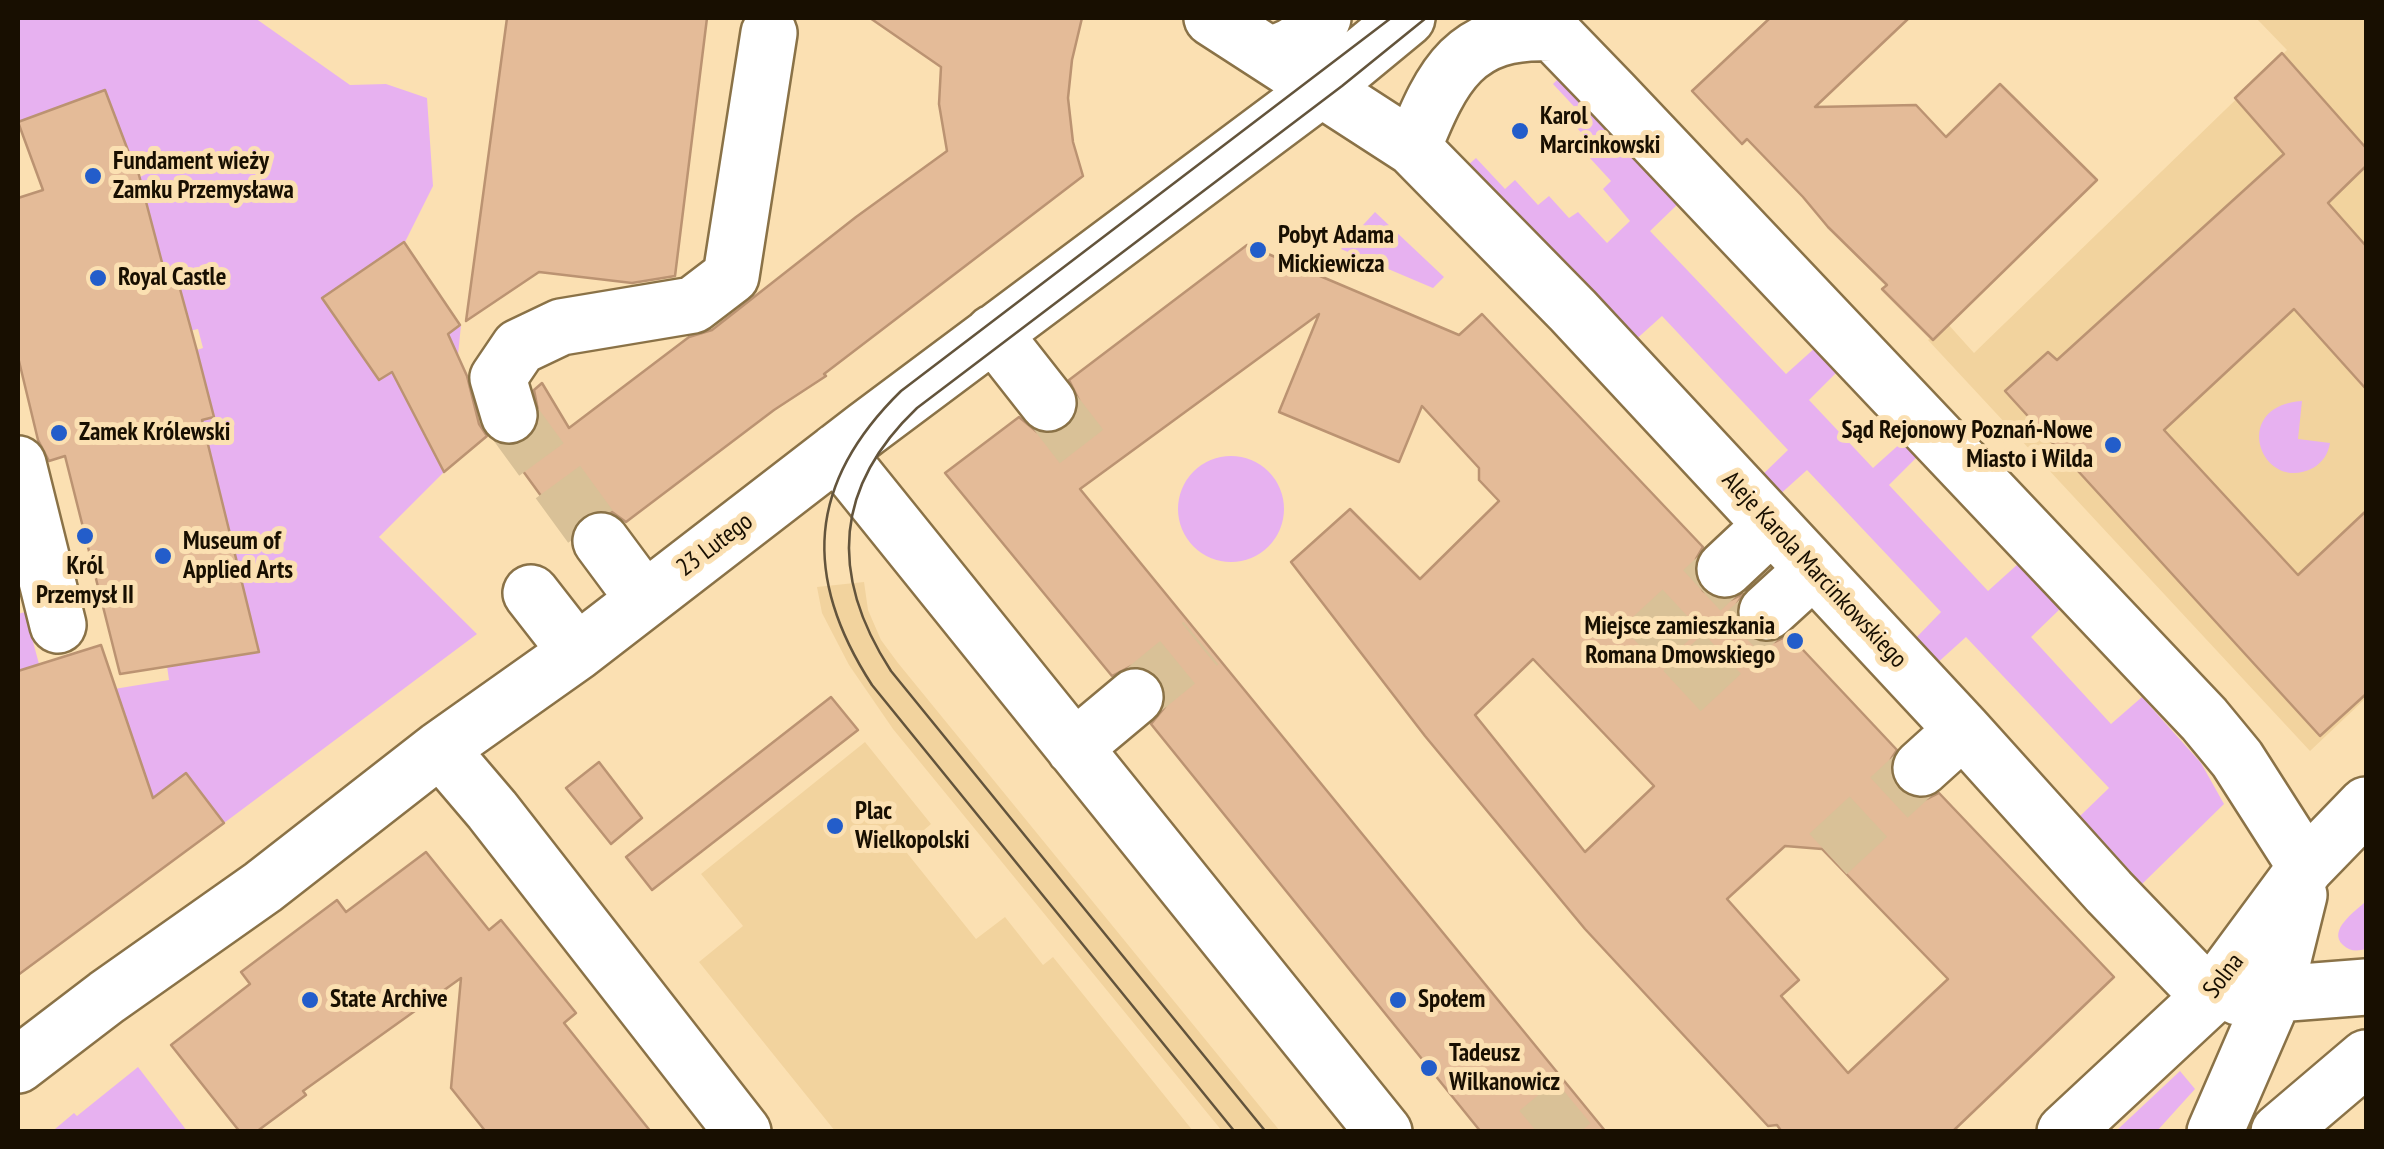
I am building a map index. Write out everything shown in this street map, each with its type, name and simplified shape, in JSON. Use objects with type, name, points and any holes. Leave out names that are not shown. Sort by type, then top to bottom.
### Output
[{"type":"street","name":"Aleje Karola Marcinkowskiego","points":[[1212,18],[1413,148],[1573,312],[2210,997]]},
{"type":"street","points":[[1268,54],[1297,44],[1324,18]]},
{"type":"street","name":"23 Lutego","points":[[18,1064],[263,887],[440,749],[577,652],[993,333],[1321,89],[1408,18]]},
{"type":"street","points":[[1413,148],[1434,96],[1464,55],[1482,44],[1542,25],[2204,720],[2237,760],[2306,867],[2274,996],[2215,1132]]},
{"type":"street","points":[[508,416],[498,378],[519,348],[560,327],[693,305],[731,276],[769,34]]},
{"type":"street","points":[[993,333],[1048,403]]},
{"type":"street","points":[[836,452],[1384,1132]]},
{"type":"street","points":[[18,464],[58,625]]},
{"type":"street","points":[[1725,569],[1772,525]]},
{"type":"street","points":[[601,541],[644,599]]},
{"type":"street","points":[[1767,612],[1813,570]]},
{"type":"street","points":[[531,593],[577,652]]},
{"type":"street","points":[[1074,748],[1135,697]]},
{"type":"street","points":[[1921,768],[1963,730]]},
{"type":"street","points":[[440,749],[744,1132]]},
{"type":"street","name":"Solna","points":[[2065,1132],[2210,997],[2306,867],[2366,805]]},
{"type":"street","points":[[2210,997],[2274,996],[2366,987]]},
{"type":"street","points":[[2279,1132],[2366,1058]]},
{"type":"shaded area","points":[[18,18],[255,18],[350,85],[386,84],[427,98],[433,186],[405,242],[322,298],[380,380],[461,325],[458,355],[399,384],[444,472],[379,537],[477,634],[224,823],[186,773],[62,865],[144,771],[108,690],[169,680],[167,666],[259,651],[185,354],[203,348],[198,329],[179,333],[173,268],[163,270],[140,177],[150,172],[144,157],[132,161],[105,90],[18,122]]},
{"type":"shaded area","points":[[2256,18],[2366,18],[2366,698],[2310,751],[1928,340],[1947,323],[1974,353],[2287,50]]},
{"type":"shaded area","points":[[1561,76],[1679,203],[1650,231],[1786,374],[1816,347],[1838,371],[1809,400],[1873,468],[1903,441],[1918,456],[1889,485],[1988,591],[2018,564],[2060,609],[2031,637],[2111,724],[2142,697],[2201,763],[2224,804],[2142,884],[2080,816],[2109,788],[1966,637],[1935,665],[1913,641],[1941,612],[1807,470],[1777,497],[1759,478],[1788,450],[1662,316],[1632,343],[1467,166],[1476,158],[1505,189],[1515,180],[1538,205],[1549,196],[1569,218],[1578,212],[1607,243],[1630,221],[1603,189],[1611,181],[1588,156],[1596,148],[1573,124],[1582,115],[1553,84]]},
{"type":"shaded area","points":[[1375,212],[1444,277],[1433,288],[1341,249]]},
{"type":"shaded area","points":[[2302,401],[2298,439],[2330,443],[2313,468],[2295,473],[2279,470],[2261,447],[2265,417],[2279,406]]},
{"type":"shaded area","points":[[1231,456],[1251,460],[1269,471],[1280,489],[1284,509],[1280,529],[1269,547],[1251,558],[1231,562],[1211,558],[1193,547],[1182,529],[1178,509],[1182,489],[1193,471],[1211,460]]},
{"type":"shaded area","points":[[864,582],[868,610],[881,640],[898,663],[1280,1131],[1222,1131],[893,729],[849,665],[822,613],[817,587]]},
{"type":"shaded area","points":[[25,612],[39,664],[21,670],[23,682],[18,684],[18,614]]},
{"type":"shaded area","points":[[865,742],[931,824],[903,848],[976,939],[1005,917],[1043,965],[1053,957],[1193,1131],[835,1131],[699,962],[743,926],[701,874]]},
{"type":"shaded area","points":[[2366,901],[2366,949],[2351,950],[2343,945],[2338,933]]},
{"type":"shaded area","points":[[138,1067],[187,1131],[55,1129],[74,1113],[77,1116]]},
{"type":"shaded area","points":[[2180,1071],[2195,1089],[2157,1131],[2116,1131]]},
{"type":"building","points":[[507,18],[707,18],[675,276],[632,283],[539,272],[466,321]]},
{"type":"building","points":[[870,18],[1082,18],[1068,98],[1073,142],[1083,176],[826,376],[774,410],[626,522],[612,512],[596,510],[582,517],[571,537],[504,445],[519,445],[532,436],[540,421],[534,390],[542,383],[569,428],[689,337],[712,330],[947,151],[939,104],[941,67]]},
{"type":"building","points":[[1770,18],[1909,18],[1815,107],[1916,105],[1946,137],[2000,84],[2097,180],[1933,340],[1882,289],[1887,285],[1747,139],[1742,144],[1692,91]]},
{"type":"building","name":"Sąd Rejonowy Poznań-Nowe Miasto i Wilda","points":[[2282,53],[2366,148],[2366,166],[2328,203],[2366,246],[2366,389],[2294,309],[2164,430],[2298,575],[2366,511],[2366,694],[2320,736],[2005,391],[2048,352],[2057,360],[2284,154],[2235,98]]},
{"type":"building","points":[[105,90],[132,161],[135,160],[164,270],[174,267],[214,417],[202,420],[259,652],[120,674],[65,456],[49,461],[38,440],[18,357],[18,198],[43,190],[18,122]]},
{"type":"building","points":[[404,242],[460,325],[448,334],[467,376],[479,424],[487,436],[444,472],[392,372],[379,380],[322,298]]},
{"type":"building","points":[[1247,245],[1459,335],[1482,314],[1703,547],[1694,575],[1703,591],[1717,599],[1731,600],[1743,594],[1737,604],[1737,620],[1743,632],[1757,641],[1775,642],[1789,635],[1897,750],[1891,759],[1890,774],[1899,790],[1912,798],[1927,799],[1939,793],[2114,977],[1952,1132],[1782,1132],[1777,1125],[1768,1126],[1585,929],[1425,736],[1291,562],[1350,509],[1420,579],[1499,501],[1479,480],[1479,468],[1422,406],[1399,462],[1279,412],[1319,314],[1080,489],[1606,1132],[1481,1132],[1151,724],[1165,707],[1166,691],[1160,678],[1147,668],[1131,666],[1112,676],[945,473],[1019,417],[1037,432],[1053,434],[1066,428],[1077,415],[1079,400],[1069,380]],"holes":[[[1533,659],[1654,786],[1585,852],[1475,715]],[[1785,846],[1822,849],[1948,979],[1848,1073],[1781,996],[1799,980],[1727,899]]]},
{"type":"building","points":[[101,645],[153,798],[186,773],[224,823],[18,975],[18,671]]},
{"type":"building","points":[[831,697],[858,730],[652,890],[626,857]]},
{"type":"building","points":[[599,762],[642,818],[611,844],[566,788]]},
{"type":"building","name":"State Archive","points":[[426,852],[489,930],[501,920],[576,1013],[564,1023],[651,1132],[486,1132],[451,1088],[461,978],[303,1091],[306,1095],[256,1132],[240,1132],[171,1045],[250,984],[241,972],[337,900],[346,912]]},
{"type":"tunnel","points":[[1048,403],[1095,464]]},
{"type":"tunnel","points":[[509,415],[601,541]]},
{"type":"tunnel","points":[[1641,647],[1725,569]]},
{"type":"tunnel","points":[[1682,691],[1767,612]]},
{"type":"tunnel","points":[[1135,697],[1201,643]]},
{"type":"tunnel","points":[[1828,854],[1921,768]]},
{"type":"tunnel","points":[[1537,1132],[1573,1102]]},
{"type":"tram line","points":[[1235,1132],[872,685],[849,645],[834,606],[826,569],[825,532],[832,496],[847,461],[870,426],[901,391],[1391,18]]},
{"type":"tram line","points":[[1266,1132],[891,671],[858,602],[850,568],[850,534],[856,502],[869,470],[889,438],[917,408],[1426,18]]},
{"type":"place","name":"Karol Marcinkowski","points":[[1520,131]]},
{"type":"place","name":"Fundament wieży Zamku Przemysława","points":[[93,176]]},
{"type":"place","name":"Pobyt Adama Mickiewicza","points":[[1258,250]]},
{"type":"place","name":"Royal Castle","points":[[98,278]]},
{"type":"place","name":"Zamek Królewski","points":[[59,433]]},
{"type":"place","name":"Sąd Rejonowy Poznań-Nowe Miasto i Wilda","points":[[2113,445]]},
{"type":"place","name":"Król Przemysł II","points":[[85,536]]},
{"type":"place","name":"Museum of Applied Arts","points":[[163,556]]},
{"type":"place","name":"Miejsce zamieszkania Romana Dmowskiego","points":[[1795,641]]},
{"type":"place","name":"Plac Wielkopolski","points":[[835,826]]},
{"type":"place","name":"State Archive","points":[[310,1000]]},
{"type":"place","name":"Społem","points":[[1398,1000]]},
{"type":"place","name":"Tadeusz Wilkanowicz","points":[[1429,1068]]}]
